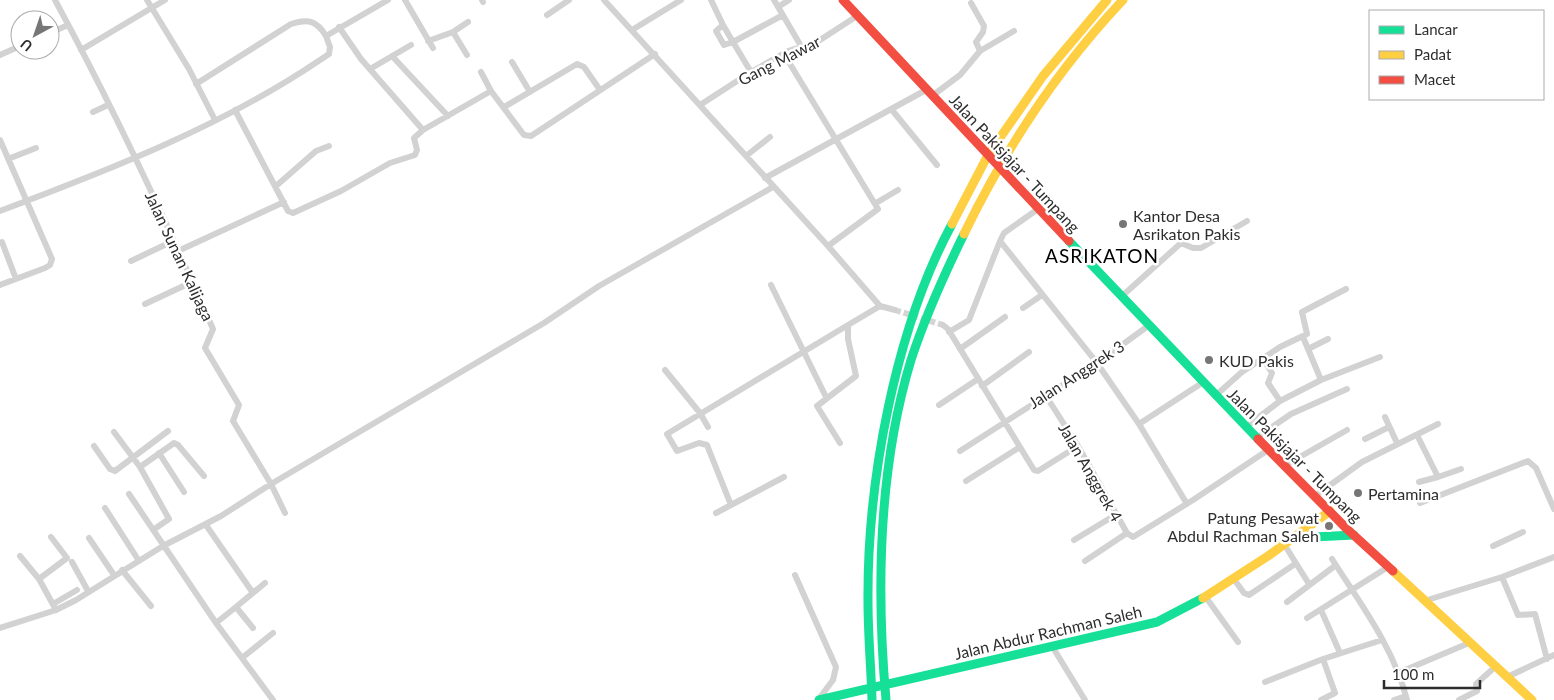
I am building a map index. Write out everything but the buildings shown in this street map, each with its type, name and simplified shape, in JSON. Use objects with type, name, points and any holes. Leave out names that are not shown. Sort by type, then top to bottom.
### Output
[{"type":"main road","name":"Jalan Pakisjajar - Tumpang","points":[[843,0],[1202,384],[1354,535],[1532,700]]},
{"type":"main road","points":[[872,700],[869,672],[867,568],[872,498],[884,417],[897,364],[916,302],[936,255],[977,172],[1003,129],[1058,55],[1107,0]]},
{"type":"main road","points":[[886,700],[882,669],[881,581],[886,501],[906,380],[933,300],[989,181],[1015,136],[1059,71],[1123,0]]},
{"type":"main road","name":"Jalan Abdur Rachman Saleh","points":[[819,700],[1052,646],[1144,627],[1178,613],[1293,538],[1330,511]]},
{"type":"main road","points":[[1293,538],[1354,535]]},
{"type":"street","name":"Jalan Sunan Kalijaga","points":[[55,0],[134,158],[213,329],[205,348],[239,405],[233,421],[271,484]]},
{"type":"street","points":[[148,0],[215,120]]},
{"type":"street","points":[[81,50],[165,0]]},
{"type":"street","points":[[326,36],[388,0]]},
{"type":"street","points":[[405,0],[433,48]]},
{"type":"street","points":[[547,15],[569,0]]},
{"type":"street","points":[[604,0],[655,54],[880,306],[895,310]]},
{"type":"street","points":[[632,30],[681,0]]},
{"type":"street","points":[[710,0],[732,42],[751,72]]},
{"type":"street","points":[[774,0],[801,46]]},
{"type":"street","points":[[778,7],[788,0]]},
{"type":"street","points":[[971,2],[984,26],[983,32],[976,42],[980,51]]},
{"type":"street","points":[[724,25],[716,31],[724,45],[783,15]]},
{"type":"street","name":"Gang Mawar","points":[[700,105],[751,72],[801,46],[816,42],[857,16]]},
{"type":"street","points":[[0,211],[134,158],[215,120],[307,69],[329,54],[330,47],[326,36],[314,22],[304,19],[291,24],[196,84]]},
{"type":"street","points":[[428,41],[453,32],[468,22]]},
{"type":"street","points":[[60,29],[68,25]]},
{"type":"street","points":[[339,27],[370,69],[423,130]]},
{"type":"street","points":[[765,178],[892,110],[929,93],[965,70],[980,51],[1014,31]]},
{"type":"street","points":[[453,32],[467,55]]},
{"type":"street","points":[[370,69],[411,45]]},
{"type":"street","points":[[481,72],[491,91],[524,134],[532,136],[655,54]]},
{"type":"street","points":[[784,54],[878,208],[875,213],[828,246]]},
{"type":"street","points":[[392,56],[448,116]]},
{"type":"street","points":[[512,62],[530,92]]},
{"type":"street","points":[[504,107],[577,64],[584,68],[600,90]]},
{"type":"street","points":[[235,110],[290,212],[299,212],[390,162],[415,155],[417,150],[414,138],[423,130],[491,91]]},
{"type":"street","points":[[93,112],[108,105]]},
{"type":"street","points":[[892,110],[937,165]]},
{"type":"street","points":[[746,156],[770,137]]},
{"type":"street","points":[[0,140],[52,259],[50,265],[45,268],[0,285]]},
{"type":"street","points":[[276,186],[316,151],[329,146]]},
{"type":"street","points":[[8,160],[36,148]]},
{"type":"street","points":[[0,628],[88,592],[163,546],[206,525],[271,484],[544,323],[598,286],[773,187]]},
{"type":"street","points":[[876,203],[898,190]]},
{"type":"street","points":[[178,251],[284,202]]},
{"type":"street","points":[[949,332],[969,320],[1004,233],[1038,210]]},
{"type":"street","points":[[1121,297],[1181,243],[1193,248],[1201,248],[1247,221]]},
{"type":"street","points":[[131,261],[173,241]]},
{"type":"street","points":[[1000,241],[1097,363],[1140,424],[1187,504]]},
{"type":"street","points":[[2,242],[16,279]]},
{"type":"street","points":[[144,304],[192,282]]},
{"type":"street","points":[[771,284],[826,397]]},
{"type":"street","points":[[1215,396],[1242,372],[1280,347],[1308,333],[1302,312],[1343,290]]},
{"type":"street","points":[[1023,308],[1042,295]]},
{"type":"street","points":[[731,505],[707,445],[699,443],[677,451],[668,438],[670,431],[880,306]]},
{"type":"street","points":[[960,349],[1005,317]]},
{"type":"street","points":[[840,443],[817,406],[826,397],[856,376],[848,339],[848,325]]},
{"type":"street","points":[[943,325],[1036,471],[1078,446]]},
{"type":"street","name":"Jalan Anggrek 3","points":[[960,451],[1097,363],[1148,326]]},
{"type":"street","points":[[1303,337],[1321,380]]},
{"type":"street","points":[[1308,349],[1328,339]]},
{"type":"street","points":[[982,386],[1029,352]]},
{"type":"street","points":[[1263,359],[1272,373],[1268,383],[1280,402]]},
{"type":"street","points":[[1246,427],[1280,402],[1321,380],[1377,359]]},
{"type":"street","points":[[665,370],[700,413],[708,427]]},
{"type":"street","points":[[939,406],[978,379]]},
{"type":"street","points":[[1140,424],[1202,384]]},
{"type":"street","points":[[1256,438],[1291,414],[1347,389]]},
{"type":"street","name":"Jalan Anggrek 4","points":[[1046,396],[1078,446],[1127,533],[1136,537],[1268,450]]},
{"type":"street","points":[[1385,416],[1397,443]]},
{"type":"street","points":[[1315,496],[1362,462],[1438,424]]},
{"type":"street","points":[[1365,439],[1389,427]]},
{"type":"street","points":[[1284,466],[1347,430]]},
{"type":"street","points":[[94,446],[113,471],[134,458],[168,431]]},
{"type":"street","points":[[114,432],[140,467],[169,519],[152,530]]},
{"type":"street","points":[[1417,435],[1438,477]]},
{"type":"street","points":[[140,467],[169,444],[178,445],[204,476]]},
{"type":"street","points":[[966,481],[1020,447]]},
{"type":"street","points":[[159,453],[184,492]]},
{"type":"street","points":[[1420,503],[1528,462],[1536,468],[1554,509]]},
{"type":"street","points":[[1419,482],[1461,469]]},
{"type":"street","points":[[716,513],[784,477]]},
{"type":"street","points":[[271,484],[285,513]]},
{"type":"street","points":[[130,494],[152,530],[216,623],[274,700]]},
{"type":"street","points":[[105,508],[139,561]]},
{"type":"street","points":[[1074,540],[1117,514]]},
{"type":"street","points":[[206,525],[253,593]]},
{"type":"street","points":[[1493,546],[1523,532]]},
{"type":"street","points":[[1085,560],[1127,533]]},
{"type":"street","points":[[38,579],[66,558],[51,537]]},
{"type":"street","points":[[89,538],[114,575]]},
{"type":"street","points":[[1284,544],[1309,584]]},
{"type":"street","points":[[20,556],[38,579],[54,607]]},
{"type":"street","points":[[1423,601],[1502,577],[1554,557]]},
{"type":"street","points":[[1332,559],[1352,588],[1382,640],[1398,673],[1407,698],[1394,700]]},
{"type":"street","points":[[72,562],[88,592]]},
{"type":"street","points":[[1233,578],[1244,593],[1249,595],[1296,564]]},
{"type":"street","points":[[1287,602],[1336,565]]},
{"type":"street","points":[[1307,618],[1388,566]]},
{"type":"street","points":[[122,570],[150,606]]},
{"type":"street","points":[[795,575],[836,666],[832,680],[819,700]]},
{"type":"street","points":[[1502,577],[1518,615],[1533,610],[1547,659]]},
{"type":"street","points":[[216,623],[265,583]]},
{"type":"street","points":[[54,607],[77,590]]},
{"type":"street","points":[[1205,596],[1238,642]]},
{"type":"street","points":[[236,607],[253,628]]},
{"type":"street","points":[[1321,610],[1340,653]]},
{"type":"street","points":[[242,658],[272,633]]},
{"type":"street","points":[[1265,682],[1323,659],[1382,640]]},
{"type":"street","points":[[1398,673],[1469,643]]},
{"type":"street","points":[[1052,646],[1085,700]]},
{"type":"street","points":[[1507,678],[1554,656]]},
{"type":"street","points":[[1321,700],[1336,693],[1323,659]]},
{"type":"street","points":[[1459,700],[1477,691],[1476,684],[1495,667]]},
{"type":"tunnel","points":[[895,310],[943,325]]},
{"type":"traffic: fast","points":[[872,700],[868,614],[869,555],[879,457],[888,407],[900,358],[932,266],[952,224]]},
{"type":"traffic: fast","points":[[886,700],[881,615],[882,528],[892,443],[900,401],[916,344],[935,296],[964,234]]},
{"type":"traffic: fast","points":[[1069,241],[1258,439]]},
{"type":"traffic: fast","points":[[1293,538],[1354,535]]},
{"type":"traffic: fast","points":[[819,700],[1157,622],[1203,598]]},
{"type":"traffic: slow","points":[[952,224],[988,155],[1043,76],[1107,0]]},
{"type":"traffic: slow","points":[[964,234],[997,171],[1034,111],[1076,54],[1123,0]]},
{"type":"traffic: slow","points":[[1203,598],[1268,556],[1330,511]]},
{"type":"traffic: slow","points":[[1393,571],[1532,700]]},
{"type":"traffic: jam","points":[[843,0],[1069,241]]},
{"type":"traffic: jam","points":[[1258,439],[1347,529],[1393,571]]},
{"type":"place","name":"Kantor Desa Asrikaton Pakis","points":[[1123,224]]},
{"type":"place","name":"KUD Pakis","points":[[1209,360]]},
{"type":"place","name":"Pertamina","points":[[1358,493]]},
{"type":"place","name":"Patung Pesawat Abdul Rachman Saleh","points":[[1329,526]]},
{"type":"district","name":"ASRIKATON","points":[[1102,255]]}]
